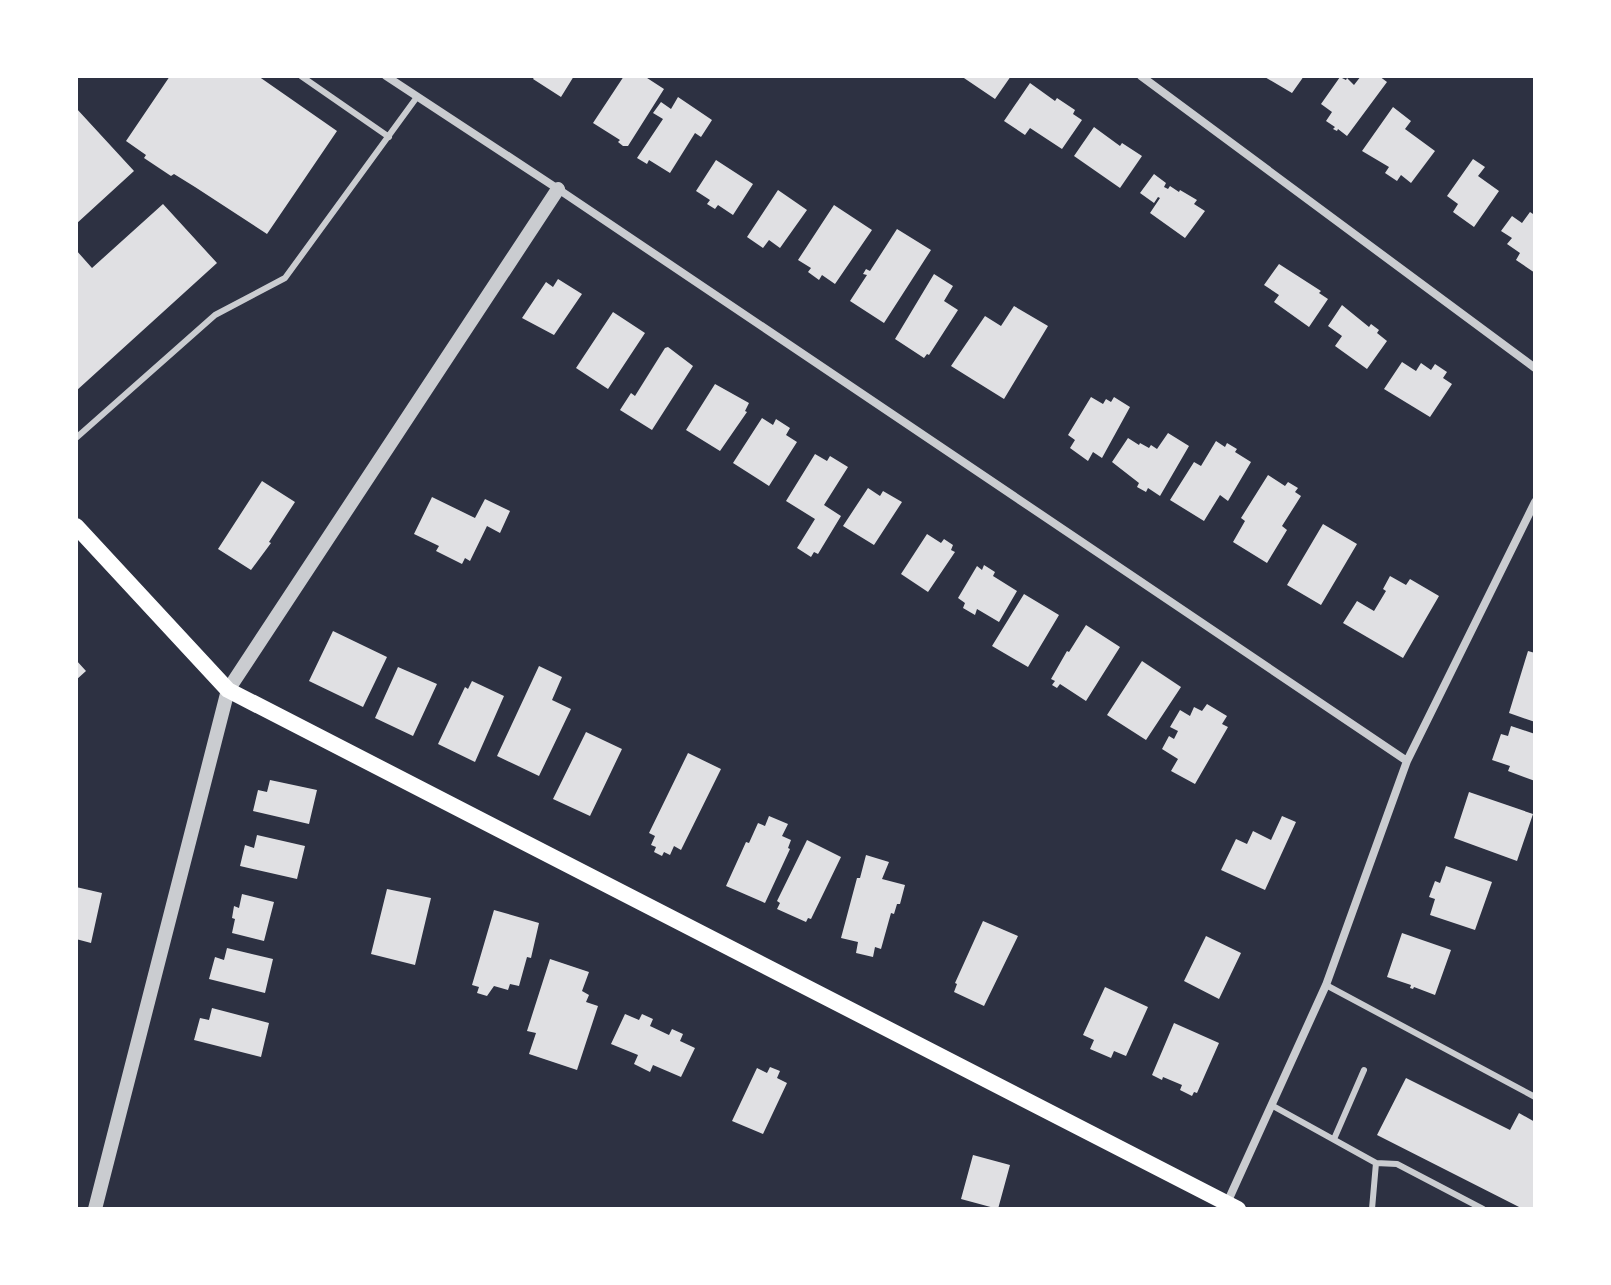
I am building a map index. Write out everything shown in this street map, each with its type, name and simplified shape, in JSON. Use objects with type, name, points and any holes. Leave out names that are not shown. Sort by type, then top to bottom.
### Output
[{"type":"main road","points":[[76,526],[228,690],[1232,1206]]},
{"type":"street","points":[[386,76],[1407,761]]},
{"type":"street","points":[[1141,76],[1535,368]]},
{"type":"street","points":[[95,1209],[228,690],[558,189]]},
{"type":"street","points":[[1232,1206],[1271,1105],[1326,985],[1407,761],[1535,502]]},
{"type":"lane","points":[[301,76],[389,137]]},
{"type":"lane","points":[[76,438],[215,315],[285,278],[417,97]]},
{"type":"lane","points":[[1326,985],[1535,1097]]},
{"type":"lane","points":[[1334,1139],[1364,1070]]},
{"type":"lane","points":[[1271,1105],[1376,1163],[1397,1164],[1483,1209]]},
{"type":"lane","points":[[1372,1209],[1376,1163]]},
{"type":"building","points":[[170,76],[258,76],[337,131],[267,234],[174,174],[171,176],[126,141]]},
{"type":"building","points":[[535,76],[574,76],[561,97],[533,79]]},
{"type":"building","points":[[624,76],[644,76],[664,89],[628,146],[623,146],[618,142],[620,140],[593,123]]},
{"type":"building","points":[[961,76],[1011,76],[995,99]]},
{"type":"building","points":[[1263,76],[1304,76],[1292,93]]},
{"type":"building","points":[[1361,76],[1379,76],[1387,82],[1347,136],[1333,129],[1335,127],[1326,121],[1332,112],[1321,104],[1340,77],[1347,78],[1354,85]]},
{"type":"building","points":[[1030,83],[1055,101],[1057,98],[1075,110],[1073,114],[1082,120],[1062,149],[1030,128],[1025,135],[1004,121]]},
{"type":"building","points":[[678,97],[712,120],[701,137],[695,133],[670,173],[649,160],[647,164],[637,158],[663,119],[653,113],[661,102],[671,109]]},
{"type":"building","points":[[1393,107],[1411,121],[1405,129],[1435,151],[1411,183],[1401,175],[1397,181],[1385,173],[1389,167],[1362,151]]},
{"type":"building","points":[[76,108],[134,171],[76,224]]},
{"type":"building","points":[[1094,127],[1120,146],[1122,143],[1142,156],[1120,188],[1074,156]]},
{"type":"building","points":[[1473,159],[1485,167],[1478,176],[1499,191],[1474,227],[1453,212],[1458,204],[1447,196]]},
{"type":"building","points":[[716,160],[753,184],[733,215],[718,205],[715,209],[707,204],[710,200],[696,191]]},
{"type":"building","points":[[1154,174],[1166,183],[1164,187],[1180,190],[1197,200],[1194,204],[1205,211],[1185,238],[1150,213],[1160,198],[1154,203],[1140,193]]},
{"type":"building","points":[[778,190],[807,210],[780,248],[769,240],[763,248],[747,237]]},
{"type":"building","points":[[163,204],[217,263],[76,391],[76,250],[92,268]]},
{"type":"building","points":[[834,205],[872,230],[835,284],[822,275],[819,280],[808,272],[811,268],[798,260]]},
{"type":"building","points":[[1535,211],[1535,273],[1516,260],[1520,253],[1507,244],[1512,238],[1501,231],[1512,216],[1522,223],[1530,212],[1533,214]]},
{"type":"building","points":[[897,229],[931,250],[884,323],[850,301],[867,275],[863,274],[866,269],[870,271]]},
{"type":"building","points":[[1279,264],[1321,291],[1319,293],[1328,299],[1309,327],[1274,302],[1279,295],[1264,285]]},
{"type":"building","points":[[934,274],[953,286],[944,301],[958,310],[924,358],[895,339]]},
{"type":"building","points":[[558,279],[582,294],[554,335],[522,318],[546,282],[553,287]]},
{"type":"building","points":[[1342,305],[1369,327],[1371,324],[1379,330],[1377,333],[1387,341],[1367,369],[1335,346],[1342,336],[1328,326]]},
{"type":"building","points":[[1014,306],[1048,326],[1004,399],[951,366],[985,316],[1001,326]]},
{"type":"building","points":[[613,312],[645,333],[608,389],[576,368]]},
{"type":"building","points":[[668,347],[693,366],[652,430],[620,410],[631,393],[635,396]]},
{"type":"building","points":[[1402,362],[1416,371],[1421,363],[1431,370],[1435,364],[1447,372],[1443,378],[1452,384],[1430,417],[1384,389]]},
{"type":"building","points":[[715,384],[749,403],[747,412],[720,451],[686,430]]},
{"type":"building","points":[[1091,397],[1103,404],[1106,399],[1111,402],[1114,397],[1130,407],[1102,458],[1093,452],[1088,461],[1070,448],[1075,440],[1068,435]]},
{"type":"building","points":[[762,418],[773,425],[776,419],[790,428],[786,435],[797,442],[769,486],[733,463]]},
{"type":"building","points":[[1168,433],[1189,446],[1160,496],[1148,488],[1146,492],[1137,487],[1139,483],[1112,462],[1128,438],[1139,445],[1149,448],[1151,445],[1157,449]]},
{"type":"building","points":[[1216,441],[1225,447],[1227,443],[1237,449],[1235,452],[1251,462],[1228,501],[1220,495],[1204,521],[1170,500],[1194,462],[1201,466]]},
{"type":"building","points":[[815,454],[827,461],[830,456],[848,467],[824,505],[841,516],[818,554],[814,552],[811,557],[797,548],[815,519],[786,501]]},
{"type":"building","points":[[1268,475],[1285,486],[1288,482],[1298,488],[1295,492],[1301,496],[1282,526],[1287,530],[1267,563],[1233,542],[1245,521],[1241,518]]},
{"type":"building","points":[[262,481],[295,502],[251,570],[218,549]]},
{"type":"building","points":[[868,488],[880,496],[883,491],[902,502],[874,545],[843,526]]},
{"type":"building","points":[[432,497],[475,518],[485,499],[510,511],[500,533],[487,526],[470,561],[465,558],[462,564],[436,551],[439,546],[414,534]]},
{"type":"building","points":[[1323,524],[1357,544],[1321,605],[1287,585]]},
{"type":"building","points":[[927,534],[941,543],[944,539],[953,545],[951,550],[955,552],[928,592],[901,574]]},
{"type":"building","points":[[984,565],[995,572],[993,576],[1017,591],[999,622],[977,609],[975,615],[963,608],[965,603],[958,598],[977,566],[982,570]]},
{"type":"building","points":[[1390,576],[1406,585],[1410,579],[1439,596],[1403,658],[1343,623],[1357,601],[1374,611],[1386,591],[1383,589]]},
{"type":"building","points":[[1024,594],[1059,615],[1028,667],[992,646]]},
{"type":"building","points":[[1086,625],[1120,647],[1086,701],[1060,684],[1057,688],[1052,685],[1055,681],[1051,679]]},
{"type":"building","points":[[333,631],[387,657],[363,707],[309,681]]},
{"type":"building","points":[[1528,651],[1535,653],[1535,722],[1509,713]]},
{"type":"building","points":[[76,660],[86,671],[76,680]]},
{"type":"building","points":[[1142,661],[1181,687],[1146,740],[1107,715]]},
{"type":"building","points":[[539,666],[562,677],[552,700],[571,709],[539,776],[497,756]]},
{"type":"building","points":[[398,667],[437,684],[413,736],[375,718]]},
{"type":"building","points":[[472,681],[504,696],[475,762],[438,744],[465,687],[468,689]]},
{"type":"building","points":[[1207,704],[1227,716],[1222,724],[1228,727],[1195,784],[1171,771],[1178,759],[1162,749],[1169,736],[1174,739],[1178,731],[1170,727],[1180,710],[1190,716],[1194,707],[1202,711]]},
{"type":"building","points":[[1511,726],[1535,734],[1535,781],[1508,771],[1510,766],[1492,760],[1501,734],[1508,736]]},
{"type":"building","points":[[586,732],[622,749],[590,816],[553,799]]},
{"type":"building","points":[[688,753],[721,769],[681,850],[674,846],[670,855],[664,852],[662,856],[654,852],[656,847],[651,845],[655,836],[649,833]]},
{"type":"building","points":[[270,780],[317,790],[309,824],[253,811],[258,790],[267,792]]},
{"type":"building","points":[[1469,792],[1533,814],[1517,861],[1454,838]]},
{"type":"building","points":[[769,816],[788,824],[782,836],[791,840],[790,849],[765,903],[726,886],[746,842],[749,843],[758,823],[765,826]]},
{"type":"building","points":[[1282,816],[1296,822],[1265,890],[1221,870],[1236,839],[1247,844],[1253,831],[1271,840]]},
{"type":"building","points":[[257,835],[305,846],[297,879],[240,866],[245,845],[254,848]]},
{"type":"building","points":[[807,840],[841,857],[811,919],[808,918],[806,922],[777,909],[780,903],[777,901]]},
{"type":"building","points":[[866,855],[889,862],[882,879],[905,885],[900,904],[897,904],[894,914],[891,913],[881,949],[875,947],[873,957],[856,953],[858,942],[841,938]]},
{"type":"building","points":[[1446,866],[1492,882],[1475,930],[1430,915],[1435,899],[1429,897],[1435,881],[1440,883]]},
{"type":"building","points":[[76,887],[102,893],[91,943],[76,939]]},
{"type":"building","points":[[387,889],[431,898],[415,965],[371,954]]},
{"type":"building","points":[[242,894],[274,902],[264,941],[232,933],[234,906],[239,908]]},
{"type":"building","points":[[494,910],[539,923],[531,958],[527,957],[519,986],[510,984],[508,990],[494,986],[487,996],[477,993],[479,987],[472,985]]},
{"type":"building","points":[[983,921],[1018,936],[984,1006],[954,992],[955,983]]},
{"type":"building","points":[[1402,933],[1451,950],[1435,995],[1387,977]]},
{"type":"building","points":[[1206,936],[1241,953],[1219,999],[1184,981]]},
{"type":"building","points":[[227,948],[273,959],[265,993],[209,979],[215,957],[224,960]]},
{"type":"building","points":[[550,959],[589,972],[582,991],[589,995],[586,1002],[598,1006],[577,1070],[529,1054],[536,1033],[527,1031]]},
{"type":"building","points":[[1105,987],[1148,1007],[1126,1056],[1114,1051],[1111,1058],[1090,1049],[1094,1040],[1083,1035]]},
{"type":"building","points":[[212,1008],[269,1023],[261,1057],[194,1040],[200,1018],[209,1020]]},
{"type":"building","points":[[625,1014],[639,1020],[642,1014],[653,1019],[650,1026],[669,1035],[672,1029],[683,1034],[680,1041],[695,1048],[681,1077],[653,1065],[650,1072],[634,1064],[638,1055],[611,1044]]},
{"type":"building","points":[[1174,1023],[1219,1043],[1197,1093],[1194,1092],[1192,1096],[1180,1090],[1182,1085],[1152,1075]]},
{"type":"building","points":[[770,1067],[780,1071],[777,1078],[787,1083],[763,1134],[732,1121],[757,1068],[767,1073]]},
{"type":"building","points":[[1406,1078],[1510,1130],[1519,1113],[1535,1122],[1535,1209],[1523,1209],[1377,1135]]},
{"type":"building","points":[[973,1155],[1010,1165],[998,1209],[961,1199]]}]
